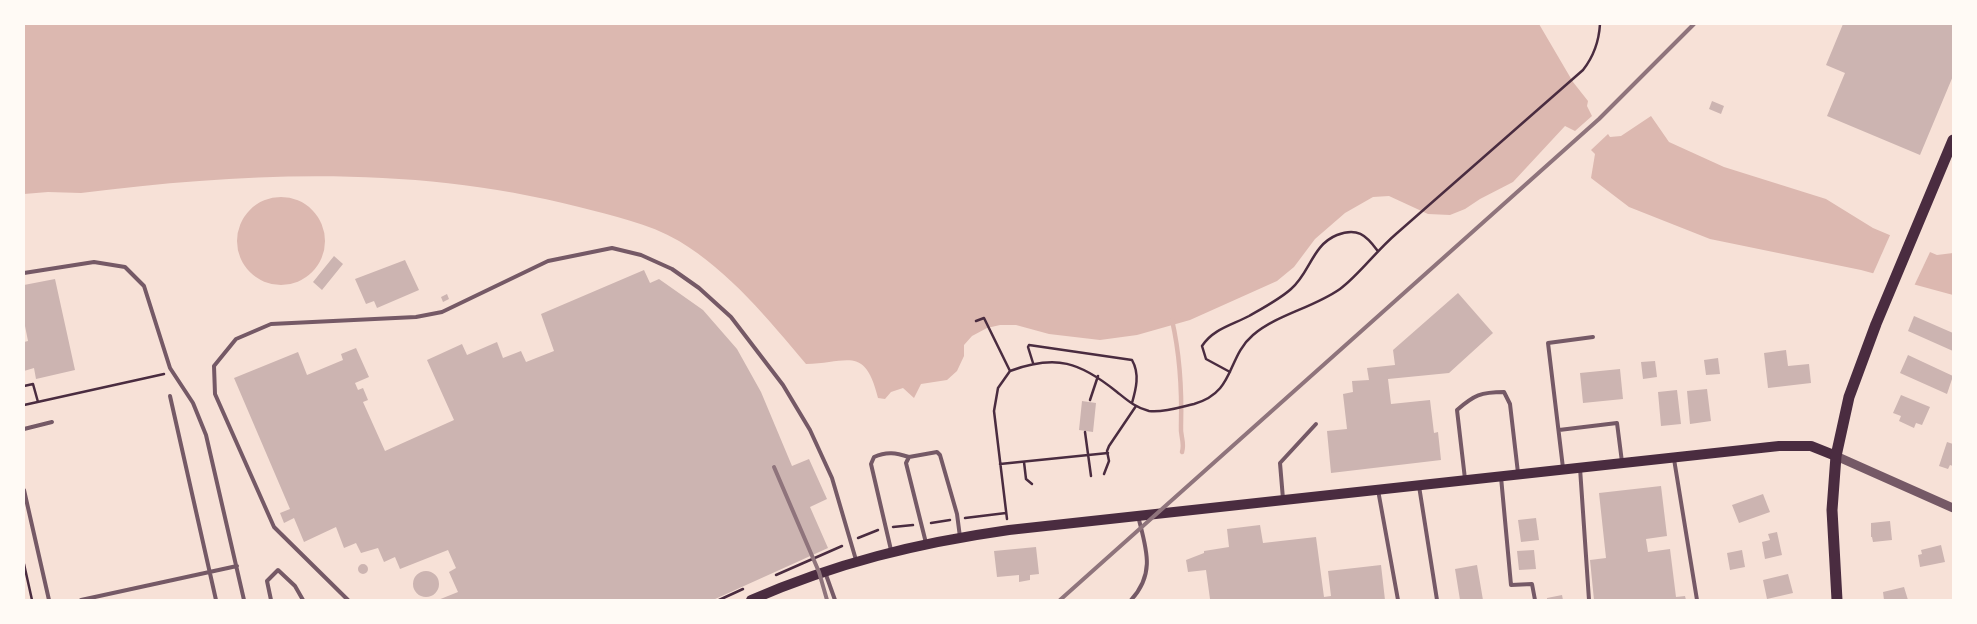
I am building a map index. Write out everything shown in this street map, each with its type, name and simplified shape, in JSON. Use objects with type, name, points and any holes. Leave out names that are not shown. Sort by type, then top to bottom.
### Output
[{"type":"main road","points":[[1837,600],[1832,537],[1836,456],[1849,397],[1911,239],[1953,140]]},
{"type":"main road","points":[[751,600],[824,570],[856,560],[960,537],[1465,478],[1673,456],[1795,445],[1811,446],[1836,456]]},
{"type":"street","points":[[1836,456],[1953,508]]},
{"type":"lane","points":[[348,600],[274,527],[215,394],[214,366],[236,339],[270,324],[416,316],[442,312],[467,302],[548,260],[612,248],[641,256],[672,269],[699,288],[731,317],[783,385],[810,430],[832,478],[856,560]]},
{"type":"lane","points":[[24,273],[94,262],[125,267],[144,286],[161,342],[173,372],[193,403],[206,435],[244,600]]},
{"type":"lane","points":[[1563,468],[1548,343],[1593,337]]},
{"type":"lane","points":[[1465,478],[1457,410],[1475,395],[1491,392],[1504,392],[1510,404],[1518,473]]},
{"type":"lane","points":[[170,396],[216,600]]},
{"type":"lane","points":[[24,429],[52,422]]},
{"type":"lane","points":[[1559,430],[1617,423],[1622,462]]},
{"type":"lane","points":[[1283,499],[1280,463],[1316,424]]},
{"type":"lane","points":[[891,551],[871,464],[874,456],[882,453],[897,453],[909,457],[937,452],[940,456],[957,514],[960,537]]},
{"type":"lane","points":[[1673,456],[1697,600]]},
{"type":"lane","points":[[909,457],[906,463],[926,543]]},
{"type":"lane","points":[[1580,466],[1589,600]]},
{"type":"lane","points":[[1501,475],[1511,585],[1532,584],[1535,600]]},
{"type":"lane","points":[[1419,484],[1437,600]]},
{"type":"lane","points":[[1378,488],[1398,600]]},
{"type":"lane","points":[[24,490],[49,600]]},
{"type":"lane","points":[[1130,600],[1145,580],[1148,563],[1138,516]]},
{"type":"lane","points":[[81,600],[237,566]]},
{"type":"lane","points":[[271,600],[267,581],[278,570],[295,586],[303,600]]},
{"type":"lane","points":[[824,570],[835,600]]},
{"type":"path","points":[[1006,513],[994,401],[998,388],[1010,371],[1045,361],[1061,362],[1076,366],[1098,376],[1132,404],[1149,410],[1163,410],[1212,398],[1230,372],[1243,346],[1252,336],[1267,325],[1322,300],[1341,288],[1377,250],[1584,70],[1592,59],[1597,45],[1600,24]]},
{"type":"path","points":[[1230,372],[1206,359],[1202,346],[1205,341],[1223,327],[1248,316],[1290,291],[1302,278],[1314,253],[1336,235],[1357,231],[1366,236],[1377,250]]},
{"type":"path","points":[[976,321],[984,318],[1010,371]]},
{"type":"path","points":[[1033,363],[1028,347],[1030,345],[1132,360],[1137,373],[1136,389],[1132,404]]},
{"type":"path","points":[[24,405],[173,372]]},
{"type":"path","points":[[1090,400],[1098,376]]},
{"type":"path","points":[[24,386],[33,384],[38,402]]},
{"type":"path","points":[[1104,474],[1109,462],[1109,446],[1136,406]]},
{"type":"path","points":[[1085,432],[1091,476]]},
{"type":"path","points":[[1000,464],[1108,453]]},
{"type":"path","points":[[1024,462],[1026,480],[1032,484]]},
{"type":"path","points":[[24,564],[32,600]]},
{"type":"shaded area","points":[[24,24],[1539,24],[1573,82],[1588,101],[1587,106],[1592,116],[1575,131],[1565,126],[1513,182],[1465,209],[1450,215],[1428,214],[1389,196],[1373,197],[1345,213],[1315,239],[1294,267],[1277,281],[1190,320],[1137,335],[1100,340],[1049,334],[1016,325],[1000,325],[987,328],[972,336],[964,345],[964,356],[957,371],[947,380],[921,384],[914,398],[903,388],[891,392],[885,399],[878,398],[873,381],[861,364],[844,360],[806,364],[763,313],[732,282],[698,253],[679,241],[655,229],[579,207],[517,193],[455,184],[331,176],[206,180],[81,193],[48,192],[24,194]]},
{"type":"shaded area","points":[[1651,116],[1669,142],[1724,167],[1826,199],[1873,228],[1937,255],[1953,253],[1953,295],[1861,270],[1710,239],[1629,207],[1591,178],[1595,154],[1591,150],[1608,134],[1610,137],[1621,136]]},
{"type":"shaded area","points":[[281,197],[298,200],[312,210],[322,224],[325,241],[322,258],[312,272],[298,282],[281,285],[264,282],[250,272],[240,258],[237,241],[240,224],[250,210],[264,200]]},
{"type":"pier","points":[[1891,233],[1931,250],[1914,286],[1872,276]]},
{"type":"building","points":[[1843,24],[1953,24],[1953,76],[1920,155],[1827,116],[1845,73],[1826,65]]},
{"type":"building","points":[[1712,101],[1724,106],[1721,114],[1709,109]]},
{"type":"building","points":[[334,256],[343,264],[322,290],[313,282]]},
{"type":"building","points":[[405,260],[419,290],[377,308],[374,301],[366,304],[355,279]]},
{"type":"building","points":[[644,270],[650,283],[659,279],[703,310],[737,349],[761,392],[792,466],[809,459],[827,499],[810,507],[828,548],[713,600],[438,600],[458,592],[449,572],[456,568],[448,550],[400,569],[395,557],[384,562],[378,548],[361,553],[356,543],[344,548],[336,527],[304,542],[294,518],[284,523],[280,513],[290,509],[234,378],[298,352],[307,375],[343,360],[341,354],[356,348],[369,377],[355,383],[358,390],[363,388],[368,400],[363,402],[385,451],[454,420],[427,360],[462,344],[467,355],[497,342],[503,358],[521,351],[526,362],[554,351],[541,314]]},
{"type":"building","points":[[55,279],[75,370],[36,379],[34,368],[24,371],[24,342],[28,341],[24,321],[24,285]]},
{"type":"building","points":[[1458,293],[1493,333],[1449,373],[1388,379],[1391,404],[1430,400],[1434,433],[1438,432],[1441,460],[1331,473],[1327,431],[1347,429],[1343,394],[1353,392],[1352,381],[1369,380],[1367,368],[1395,365],[1393,350]]},
{"type":"building","points":[[447,294],[449,299],[443,302],[441,297]]},
{"type":"building","points":[[1914,316],[1953,333],[1953,351],[1908,331]]},
{"type":"building","points":[[1786,350],[1788,366],[1809,364],[1811,383],[1768,388],[1764,353]]},
{"type":"building","points":[[1908,355],[1953,376],[1947,394],[1900,373]]},
{"type":"building","points":[[1718,358],[1720,374],[1706,375],[1704,360]]},
{"type":"building","points":[[1655,361],[1657,377],[1643,379],[1641,362]]},
{"type":"building","points":[[1620,369],[1623,399],[1583,403],[1580,373]]},
{"type":"building","points":[[1707,389],[1711,421],[1690,424],[1687,391]]},
{"type":"building","points":[[1677,390],[1681,424],[1661,426],[1658,392]]},
{"type":"building","points":[[1901,395],[1930,407],[1922,425],[1916,423],[1914,428],[1899,421],[1901,416],[1893,413]]},
{"type":"building","points":[[1082,401],[1096,403],[1093,432],[1079,430]]},
{"type":"building","points":[[1947,442],[1953,444],[1953,466],[1950,465],[1948,469],[1939,466]]},
{"type":"building","points":[[1661,486],[1667,536],[1646,539],[1648,552],[1670,549],[1676,597],[1685,596],[1686,600],[1594,600],[1590,560],[1606,558],[1599,493]]},
{"type":"building","points":[[1763,494],[1770,512],[1739,523],[1732,505]]},
{"type":"building","points":[[1536,518],[1539,540],[1521,542],[1518,520]]},
{"type":"building","points":[[1890,521],[1892,540],[1873,542],[1871,523]]},
{"type":"building","points":[[1260,525],[1263,543],[1316,537],[1324,597],[1331,596],[1328,571],[1381,565],[1385,600],[1206,600],[1210,599],[1206,570],[1188,572],[1186,560],[1204,553],[1204,551],[1229,547],[1227,529]]},
{"type":"building","points":[[1777,532],[1782,555],[1765,559],[1762,542],[1770,540],[1768,534]]},
{"type":"building","points":[[1941,545],[1945,562],[1920,567],[1918,555],[1922,554],[1921,550]]},
{"type":"building","points":[[1036,547],[1039,574],[1030,575],[1030,580],[1019,582],[1019,575],[997,577],[994,551]]},
{"type":"building","points":[[1534,550],[1536,569],[1519,570],[1517,551]]},
{"type":"building","points":[[1742,550],[1745,567],[1730,570],[1727,553]]},
{"type":"building","points":[[361,564],[365,564],[368,569],[367,573],[361,574],[358,571],[358,567]]},
{"type":"building","points":[[1477,565],[1483,600],[1460,600],[1455,569]]},
{"type":"building","points":[[426,571],[435,575],[439,584],[435,593],[426,597],[417,593],[413,584],[417,575]]},
{"type":"building","points":[[1788,574],[1793,593],[1767,599],[1763,580]]},
{"type":"building","points":[[1904,587],[1908,600],[1884,600],[1883,592]]},
{"type":"building","points":[[1562,595],[1563,600],[1547,600],[1547,598]]},
{"type":"waterway","points":[[1172,320],[1180,373],[1182,452]]},
{"type":"railway","points":[[1060,600],[1599,119],[1694,24]]},
{"type":"railway","points":[[774,467],[819,572],[827,600]]}]
